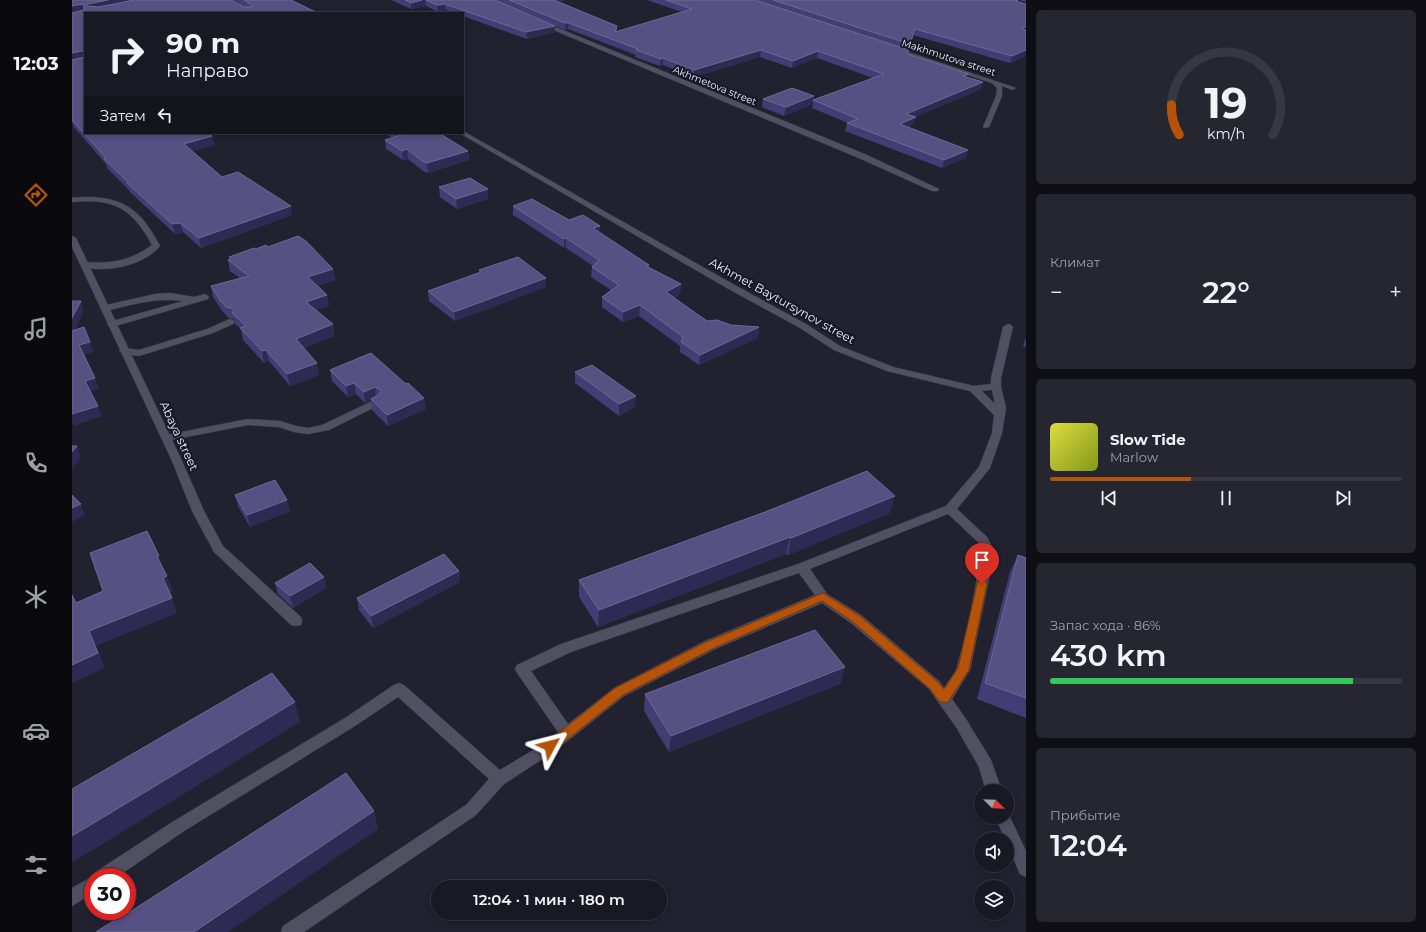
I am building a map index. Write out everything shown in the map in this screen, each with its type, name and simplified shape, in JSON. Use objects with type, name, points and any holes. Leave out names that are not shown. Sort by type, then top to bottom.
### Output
[{"type":"street","name":"Akhmetova street","points":[[537,21],[864,157],[935,189]]},
{"type":"street","name":"Makhmutova street","points":[[890,48],[1013,88]]},
{"type":"street","points":[[986,127],[999,96],[1000,88],[994,82]]},
{"type":"street","name":"Akhmet Baytursynov street","points":[[464,134],[728,285],[803,326],[837,348],[890,369],[974,389]]},
{"type":"street","points":[[72,200],[95,199],[111,202],[128,208],[151,235],[156,246],[134,261],[105,266],[85,265]]},
{"type":"street","name":"Abaya street","points":[[72,238],[166,438],[198,511],[218,549],[296,621]]},
{"type":"street","points":[[105,308],[155,297],[170,296],[195,300]]},
{"type":"street","points":[[112,324],[205,297]]},
{"type":"street","points":[[124,351],[139,353],[202,334],[230,322]]},
{"type":"street","points":[[566,734],[522,669],[566,648],[802,567],[950,509],[984,468],[997,432],[1001,408],[996,387],[996,378],[1008,327]]},
{"type":"street","points":[[974,389],[996,387]]},
{"type":"street","points":[[974,389],[999,414]]},
{"type":"street","points":[[166,438],[248,422],[280,424],[294,429],[308,431],[326,428],[377,402]]},
{"type":"street","points":[[944,699],[963,670],[985,569],[986,547],[983,540],[950,509]]},
{"type":"street","points":[[802,567],[823,597],[856,619],[934,685],[961,723],[986,765],[992,784]]},
{"type":"street","points":[[289,932],[471,810],[499,779],[550,746],[619,692],[710,645],[823,597]]},
{"type":"street","points":[[116,868],[179,826],[350,722],[399,689],[499,779]]},
{"type":"street","points":[[1006,824],[1026,869]]},
{"type":"street","points":[[72,898],[84,890]]},
{"type":"building","points":[[72,0],[108,0],[88,4],[86,6],[99,7],[134,0],[232,0],[244,7],[252,7],[253,6],[244,0],[291,0],[316,12],[84,12],[84,52],[72,53],[72,13],[84,10],[84,6],[83,4],[72,6]]},
{"type":"building","points":[[405,0],[422,0],[411,3]]},
{"type":"building","points":[[426,0],[495,0],[555,26],[526,32],[445,4],[437,5]]},
{"type":"building","points":[[509,0],[554,0],[617,26],[615,32],[692,9],[666,0],[755,0],[909,50],[907,54],[969,74],[963,76],[983,82],[906,114],[916,117],[900,124],[968,150],[944,160],[847,123],[858,119],[813,100],[884,74],[818,51],[793,61],[761,50],[694,70],[663,58],[661,59],[636,50],[638,49],[569,23],[565,23]]},
{"type":"building","points":[[773,0],[1018,0],[1015,1],[1026,4],[1026,27],[1021,28],[1026,30],[1026,50],[1012,56],[915,29],[910,44]]},
{"type":"building","points":[[84,57],[84,133],[72,120],[72,60]]},
{"type":"building","points":[[792,88],[814,96],[786,107],[763,99]]},
{"type":"building","points":[[85,134],[209,134],[212,136],[184,144],[222,177],[238,172],[291,206],[199,238],[180,223],[172,224],[127,183],[129,183],[104,159],[106,158]]},
{"type":"building","points":[[399,134],[441,134],[468,151],[427,163],[422,161],[407,149],[402,151],[385,140],[401,135]]},
{"type":"building","points":[[470,178],[488,189],[456,199],[439,187]]},
{"type":"building","points":[[532,199],[569,220],[583,215],[600,226],[593,228],[649,265],[646,266],[681,284],[666,292],[707,321],[717,320],[731,325],[759,327],[700,355],[681,342],[683,337],[640,305],[623,312],[602,297],[619,285],[592,267],[599,260],[513,206]]},
{"type":"building","points":[[298,236],[306,241],[333,269],[308,277],[327,295],[306,302],[333,324],[296,339],[317,363],[287,374],[266,350],[262,351],[240,328],[246,326],[232,313],[234,311],[231,308],[226,307],[211,286],[249,276],[228,260],[231,259],[229,257],[254,248],[256,249],[266,245],[268,247]]},
{"type":"building","points":[[518,257],[546,278],[454,312],[428,291],[481,272],[479,270]]},
{"type":"building","points":[[72,301],[81,301],[72,318]]},
{"type":"building","points":[[84,327],[90,342],[79,345],[95,378],[85,381],[98,406],[72,414],[72,331]]},
{"type":"building","points":[[371,353],[424,398],[387,415],[371,399],[380,394],[381,390],[375,387],[364,392],[354,383],[346,386],[330,370]]},
{"type":"building","points":[[592,365],[636,396],[619,404],[575,372]]},
{"type":"building","points":[[72,446],[77,446],[72,452]]},
{"type":"building","points":[[867,471],[895,496],[791,538],[790,537],[599,610],[579,580],[765,512]]},
{"type":"building","points":[[275,480],[287,500],[247,515],[235,495]]},
{"type":"building","points":[[72,495],[81,504],[72,508]]},
{"type":"building","points":[[147,531],[159,556],[157,557],[167,576],[163,578],[172,598],[89,631],[98,653],[72,665],[72,595],[76,603],[103,591],[90,553]]},
{"type":"building","points":[[444,554],[459,571],[371,616],[357,598]]},
{"type":"building","points":[[1018,555],[1026,558],[1026,698],[985,683]]},
{"type":"building","points":[[310,563],[324,577],[290,596],[275,583]]},
{"type":"building","points":[[815,630],[845,667],[671,736],[645,694]]},
{"type":"building","points":[[272,673],[295,702],[72,836],[72,789]]},
{"type":"building","points":[[346,773],[374,811],[194,932],[96,932],[115,920],[136,920],[136,908]]},
{"type":"route","points":[[550,746],[619,692],[710,645],[823,597],[856,619],[934,685],[944,699],[963,670],[982,584]]}]
